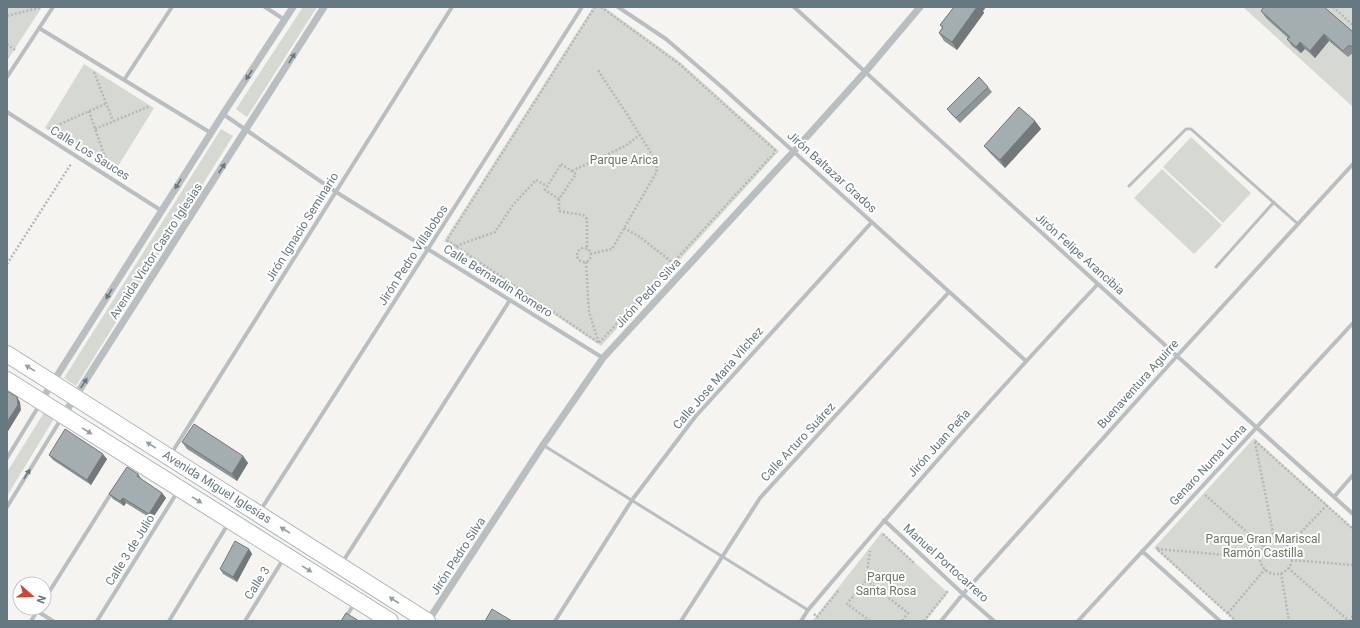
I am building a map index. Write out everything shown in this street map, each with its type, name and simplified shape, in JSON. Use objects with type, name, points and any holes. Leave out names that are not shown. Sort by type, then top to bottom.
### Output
[{"type":"main road","name":"Avenida Miguel Iglesias","points":[[7,354],[428,621]]},
{"type":"main road","name":"Avenida Miguel Iglesias","points":[[7,380],[63,416],[130,463],[179,489],[390,621]]},
{"type":"street","points":[[7,77],[53,7]]},
{"type":"street","points":[[124,80],[172,7]]},
{"type":"street","points":[[265,7],[285,20]]},
{"type":"street","name":"Avenida Victor Castro Iglesias","points":[[7,458],[210,134],[293,7]]},
{"type":"street","name":"Avenida Victor Castro Iglesias","points":[[7,507],[63,416],[324,7]]},
{"type":"street","name":"Jirón Ignacio Seminario","points":[[169,457],[452,7]]},
{"type":"street","name":"Jirón Pedro Villalobos","points":[[258,513],[428,250],[582,7]]},
{"type":"street","name":"Jirón Baltazar Grados","points":[[618,7],[666,39],[724,88],[1026,361]]},
{"type":"street","name":"Jirón Felipe Arancibia","points":[[794,7],[866,71],[1176,356],[1353,514]]},
{"type":"street","name":"Jirón Pedro Silva","points":[[428,621],[543,445],[603,358],[794,151],[866,71],[920,7]]},
{"type":"street","points":[[39,28],[210,134]]},
{"type":"street","name":"Calle Los Sauces","points":[[7,112],[162,210]]},
{"type":"street","name":"Calle Bernardin Romero","points":[[223,114],[336,192],[603,358]]},
{"type":"street","name":"Buenaventura Aguirre","points":[[941,621],[963,594],[1176,356],[1353,164]]},
{"type":"street","name":"Calle Jose Maria Vilchez","points":[[555,621],[632,500],[695,417],[872,222]]},
{"type":"street","name":"Jirón Juan Peña","points":[[801,621],[808,610],[884,520],[1026,361],[1098,284]]},
{"type":"street","name":"Calle Arturo Suárez","points":[[681,621],[760,498],[949,292]]},
{"type":"street","points":[[340,565],[510,300]]},
{"type":"street","name":"Genaro Numa Llona","points":[[1078,621],[1353,323]]},
{"type":"street","points":[[1334,498],[1353,475]]},
{"type":"street","points":[[52,587],[116,486]]},
{"type":"street","name":"Calle 3 de Julio","points":[[97,621],[179,489]]},
{"type":"street","name":"Manuel Portocarrero","points":[[884,520],[994,621]]},
{"type":"street","points":[[169,621],[230,521]]},
{"type":"street","points":[[1142,551],[1220,621]]},
{"type":"street","name":"Calle 3","points":[[245,621],[286,556]]},
{"type":"street","points":[[343,621],[356,600]]},
{"type":"lane","points":[[1129,186],[1186,129],[1191,129],[1298,224]]},
{"type":"lane","points":[[1216,267],[1274,202]]},
{"type":"lane","points":[[543,445],[808,610]]},
{"type":"path","points":[[7,16],[42,7]]},
{"type":"path","points":[[595,7],[447,240],[599,343]]},
{"type":"path","points":[[599,343],[776,151],[678,63],[600,7]]},
{"type":"path","points":[[1333,7],[1353,25]]},
{"type":"path","points":[[7,44],[17,51]]},
{"type":"path","points":[[89,58],[113,122]]},
{"type":"path","points":[[590,254],[612,250],[656,173],[657,168],[656,161],[597,69]]},
{"type":"path","points":[[95,129],[160,102]]},
{"type":"path","points":[[40,133],[105,104]]},
{"type":"path","points":[[90,111],[112,179]]},
{"type":"path","points":[[572,171],[625,146],[640,135]]},
{"type":"path","points":[[7,264],[76,156]]},
{"type":"path","points":[[560,199],[545,190],[561,164],[576,174],[560,199],[559,211],[583,215],[587,219],[587,250],[590,254]]},
{"type":"path","points":[[456,246],[495,232],[513,204],[536,180],[547,186]]},
{"type":"path","points":[[624,228],[640,237],[673,263]]},
{"type":"path","points":[[586,262],[580,260],[578,254],[581,249],[587,250]]},
{"type":"path","points":[[590,254],[589,259],[586,262],[589,312],[599,343]]},
{"type":"path","points":[[1250,446],[1255,440]]},
{"type":"path","points":[[1255,440],[1353,529]]},
{"type":"path","points":[[1255,440],[1275,543]]},
{"type":"path","points":[[1199,490],[1265,548]]},
{"type":"path","points":[[1205,495],[1210,490]]},
{"type":"path","points":[[1287,547],[1334,498]]},
{"type":"path","points":[[879,539],[883,534],[918,566]]},
{"type":"path","points":[[1157,549],[1162,543]]},
{"type":"path","points":[[1275,543],[1283,544],[1287,547],[1290,552],[1291,560],[1288,568],[1280,573],[1274,574],[1265,569],[1260,558],[1267,545],[1275,543]]},
{"type":"path","points":[[1157,549],[1236,621]]},
{"type":"path","points":[[1142,551],[1157,549],[1260,558]]},
{"type":"path","points":[[866,556],[870,550],[866,580],[848,604],[870,621]]},
{"type":"path","points":[[1291,560],[1353,565]]},
{"type":"path","points":[[1288,568],[1349,621],[1353,616]]},
{"type":"path","points":[[1224,617],[1265,569]]},
{"type":"path","points":[[1280,573],[1288,621]]},
{"type":"path","points":[[866,580],[908,613],[902,621]]},
{"type":"path","points":[[808,610],[817,617],[841,586]]},
{"type":"path","points":[[924,621],[947,592],[941,587]]},
{"type":"green space","points":[[7,7],[42,7],[7,61]]},
{"type":"green space","points":[[303,7],[317,7],[247,117],[236,109]]},
{"type":"green space","name":"Parque Arica","points":[[593,7],[604,7],[680,62],[779,151],[601,346],[444,241]]},
{"type":"green space","points":[[1243,7],[1353,7],[1353,107]]},
{"type":"green space","points":[[84,64],[154,108],[115,171],[45,128]]},
{"type":"green space","points":[[221,129],[233,136],[76,386],[64,378]]},
{"type":"green space","points":[[1191,137],[1251,193],[1223,223],[1163,167]]},
{"type":"green space","points":[[1162,169],[1222,225],[1194,254],[1134,198]]},
{"type":"green space","points":[[45,411],[55,417],[7,496],[7,472]]},
{"type":"green space","name":"Parque Gran Mariscal Ramón Castilla","points":[[1254,438],[1353,528],[1353,619],[1351,621],[1235,621],[1154,548]]},
{"type":"green space","name":"Parque Santa Rosa","points":[[882,532],[948,593],[926,621],[812,621]]},
{"type":"building","points":[[954,7],[977,7],[952,42],[939,33],[943,27],[940,25]]},
{"type":"building","points":[[1264,7],[1324,7],[1353,32],[1353,46],[1348,46],[1343,51],[1324,34],[1310,51],[1300,42],[1296,47],[1287,39],[1290,37],[1261,11]]},
{"type":"building","points":[[979,77],[988,87],[956,118],[947,109]]},
{"type":"building","points":[[1019,107],[1035,121],[1000,160],[984,146]]},
{"type":"building","points":[[7,391],[17,397],[18,405],[7,422]]},
{"type":"building","points":[[194,424],[243,456],[232,474],[182,442]]},
{"type":"building","points":[[65,429],[103,454],[87,480],[49,455]]},
{"type":"building","points":[[127,467],[138,474],[137,476],[162,493],[149,514],[123,498],[120,501],[109,494]]},
{"type":"building","points":[[235,541],[249,549],[233,577],[220,569]]},
{"type":"building","points":[[492,609],[512,621],[485,621]]},
{"type":"building","points":[[346,613],[359,621],[341,621]]}]
